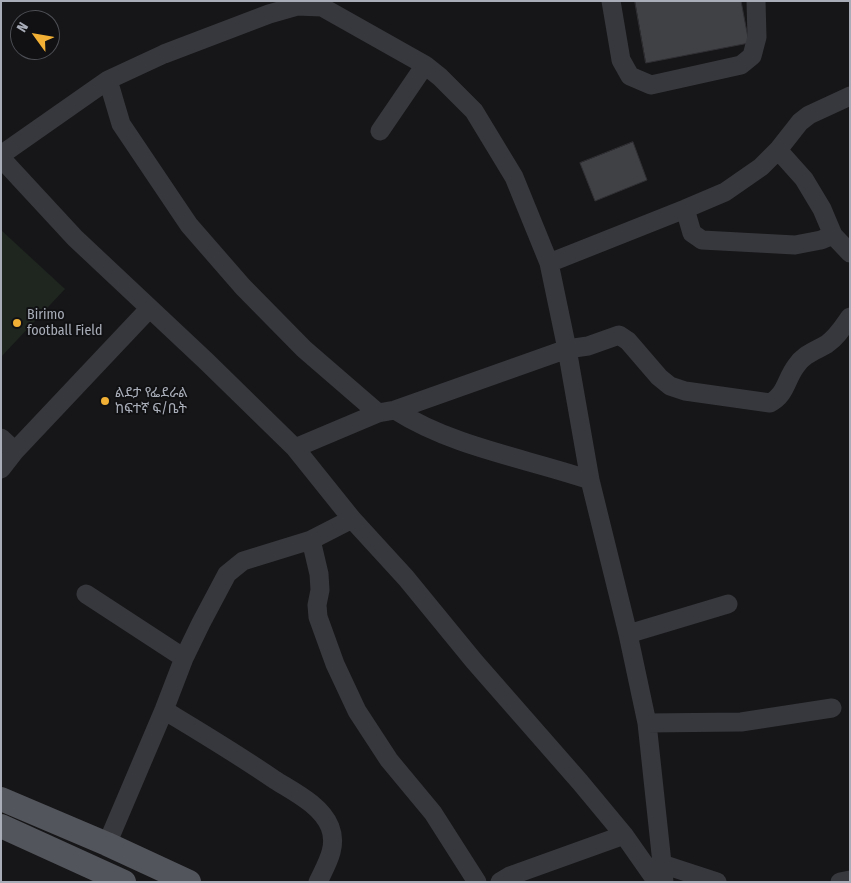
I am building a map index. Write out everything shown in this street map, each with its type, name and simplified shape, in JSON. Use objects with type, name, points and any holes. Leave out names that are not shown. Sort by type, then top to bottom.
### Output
[{"type":"main road","points":[[1,799],[107,844],[189,882]]},
{"type":"main road","points":[[1,826],[97,876],[124,882]]},
{"type":"street","points":[[611,1],[621,60],[630,76],[651,85],[741,65],[752,56],[757,37],[756,1]]},
{"type":"street","points":[[661,876],[647,723],[628,634],[590,480],[550,263],[514,177],[474,111],[440,77],[425,65],[319,4],[297,6],[269,14],[164,54],[108,80],[1,156],[75,238],[295,448],[352,519],[406,578],[474,661],[661,876],[717,882]]},
{"type":"street","points":[[380,131],[425,65]]},
{"type":"street","points":[[108,80],[121,124],[189,224],[243,286],[304,349],[387,411],[475,445],[590,480]]},
{"type":"street","points":[[550,263],[724,192],[761,167],[778,150],[800,122],[850,96]]},
{"type":"street","points":[[778,150],[804,180],[822,209],[833,235],[850,252]]},
{"type":"street","points":[[685,209],[692,233],[702,240],[795,245],[821,240],[833,235]]},
{"type":"street","points":[[1,469],[150,309]]},
{"type":"street","points":[[295,448],[387,411],[567,350],[588,346],[619,335],[628,341],[659,377],[670,386],[685,391],[770,403],[783,392],[796,365],[807,353],[836,336],[850,317]]},
{"type":"street","points":[[1,438],[16,451]]},
{"type":"street","points":[[107,844],[184,658],[201,622],[228,574],[243,561],[311,540],[352,519]]},
{"type":"street","points":[[311,540],[319,574],[318,617],[335,664],[356,710],[389,760],[433,813],[477,882]]},
{"type":"street","points":[[86,594],[184,658]]},
{"type":"street","points":[[628,634],[728,604]]},
{"type":"street","points":[[647,723],[741,722],[832,708]]},
{"type":"street","points":[[164,710],[308,802],[321,815],[330,828],[333,845],[331,855],[318,882]]},
{"type":"street","points":[[500,882],[510,876],[624,835]]},
{"type":"street","points":[[840,882],[850,880]]},
{"type":"shaded area","name":"Birimo football Field","points":[[1,230],[65,289],[1,357]]},
{"type":"building","points":[[635,1],[741,1],[749,43],[646,63]]},
{"type":"building","points":[[633,142],[647,180],[595,201],[580,163]]},
{"type":"place","name":"Birimo football Field","points":[[17,323]]},
{"type":"place","name":"ልደታ የፌደራል ከፍተኛ ፍ/ቤት","points":[[105,401]]}]
